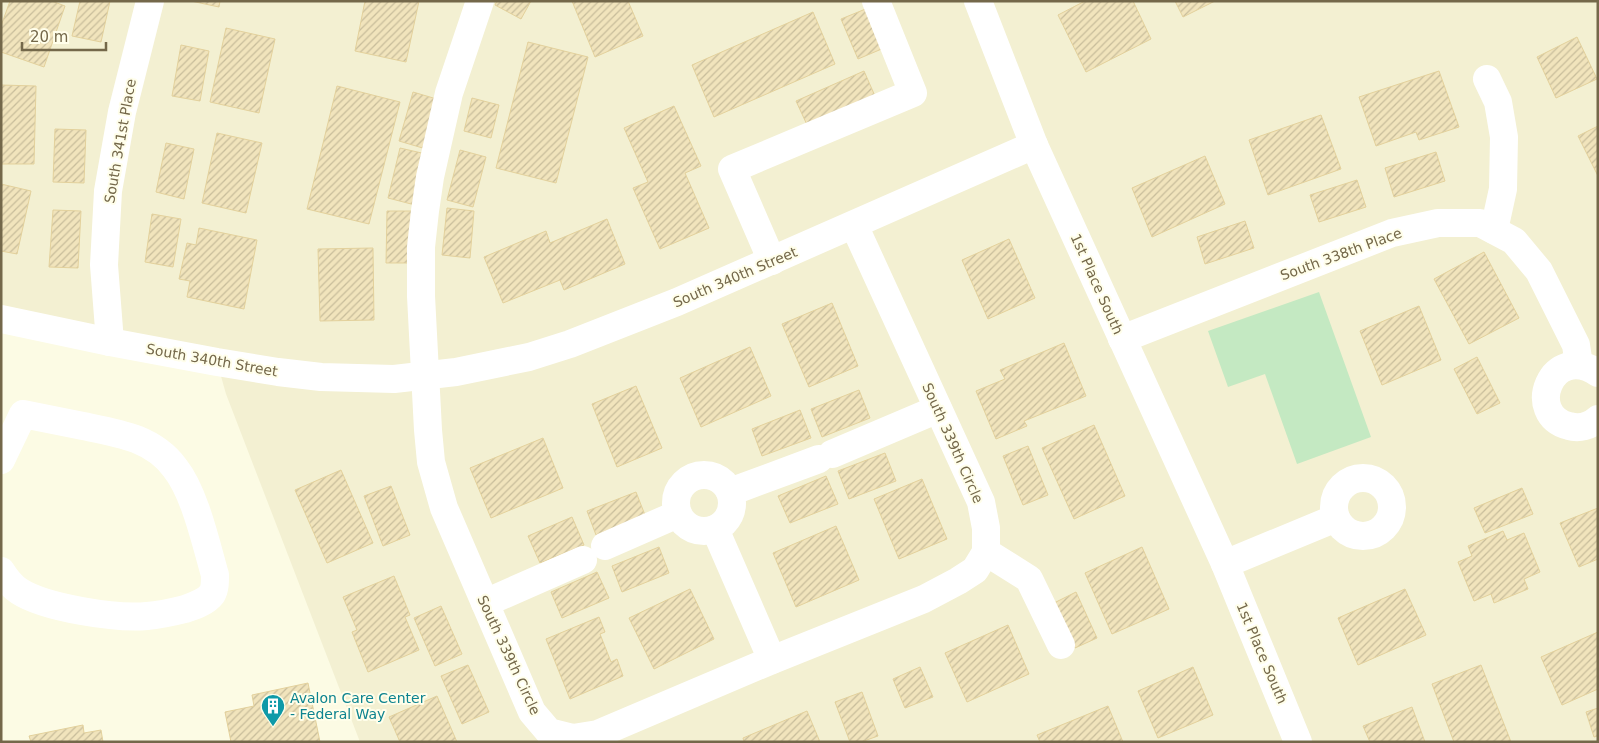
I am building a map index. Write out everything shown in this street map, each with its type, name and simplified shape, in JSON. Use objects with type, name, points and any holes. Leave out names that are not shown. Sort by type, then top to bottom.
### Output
[{"type":"street","name":"South 341st Place","points":[[110,342],[104,265],[108,192],[122,112],[150,1]]},
{"type":"street","points":[[426,375],[421,296],[425,211],[448,93],[480,1]]},
{"type":"street","points":[[772,261],[732,169],[913,93],[876,1]]},
{"type":"street","name":"1st Place South","points":[[978,1],[1034,145],[1225,564],[1298,742]]},
{"type":"street","points":[[1487,79],[1498,102],[1504,137],[1504,189],[1494,230]]},
{"type":"street","name":"South 340th Street","points":[[1,319],[110,342],[321,378],[394,379],[492,366],[570,344],[677,302],[1034,145]]},
{"type":"street","name":"South 338th Place","points":[[1122,339],[1392,233],[1438,223],[1480,223],[1514,241],[1539,271],[1589,369]]},
{"type":"street","name":"South 339th Circle","points":[[426,375],[431,462],[444,508],[532,712],[549,732],[573,738],[598,734],[772,660],[924,599],[976,570],[986,552],[986,528],[981,502],[854,225]]},
{"type":"street","name":"South 338th Place","points":[[1589,369],[1569,366],[1559,370],[1551,378],[1546,388],[1545,399],[1548,410],[1563,425],[1574,428],[1585,426],[1598,419]]},
{"type":"street","points":[[730,492],[825,456],[938,409]]},
{"type":"street","points":[[1,460],[23,414],[120,434],[137,439],[153,447],[177,469],[193,502],[215,575],[215,586],[212,594],[192,607],[146,616],[120,615],[69,609],[50,604],[20,592],[9,583],[1,572]]},
{"type":"street","points":[[704,475],[714,477],[724,483],[730,492],[732,503],[730,514],[724,523],[715,529],[704,532],[694,530],[684,524],[678,514],[676,504],[678,493],[684,484],[693,477],[704,475]]},
{"type":"street","points":[[485,604],[678,514]]},
{"type":"street","points":[[1225,564],[1336,518]]},
{"type":"street","points":[[715,529],[772,660]]},
{"type":"street","points":[[986,552],[1029,579],[1061,645]]},
{"type":"shaded area","points":[[1,1],[1598,1],[1598,742],[360,742],[226,394],[217,362],[1,319]]},
{"type":"green space","points":[[1319,292],[1371,437],[1297,464],[1265,374],[1228,387],[1208,331]]},
{"type":"building","points":[[10,1],[52,1],[65,6],[44,67],[1,52],[1,26]]},
{"type":"building","points":[[80,1],[110,1],[101,42],[72,36]]},
{"type":"building","points":[[191,1],[220,1],[219,7]]},
{"type":"building","points":[[365,1],[419,1],[406,62],[355,51]]},
{"type":"building","points":[[497,1],[531,1],[521,19],[495,5]]},
{"type":"building","points":[[572,1],[628,1],[643,36],[595,57]]},
{"type":"building","points":[[1085,1],[1133,1],[1151,39],[1086,72],[1058,15]]},
{"type":"building","points":[[1175,1],[1215,1],[1183,17]]},
{"type":"building","points":[[868,8],[884,48],[858,59],[841,19]]},
{"type":"building","points":[[813,12],[835,64],[714,117],[692,65]]},
{"type":"building","points":[[226,28],[275,39],[259,113],[210,102]]},
{"type":"building","points":[[1577,37],[1597,79],[1556,98],[1537,57]]},
{"type":"building","points":[[528,42],[588,57],[556,183],[496,168]]},
{"type":"building","points":[[181,45],[209,51],[200,101],[172,96]]},
{"type":"building","points":[[864,71],[875,96],[808,127],[796,101]]},
{"type":"building","points":[[1439,71],[1459,127],[1419,140],[1416,132],[1376,146],[1359,97]]},
{"type":"building","points":[[1,85],[36,86],[34,164],[1,164]]},
{"type":"building","points":[[337,86],[400,102],[369,224],[307,209]]},
{"type":"building","points":[[413,92],[440,100],[426,149],[399,141]]},
{"type":"building","points":[[472,98],[499,105],[491,138],[464,131]]},
{"type":"building","points":[[674,106],[701,166],[685,173],[709,228],[660,249],[633,188],[648,182],[624,128]]},
{"type":"building","points":[[1321,115],[1341,169],[1268,195],[1249,140]]},
{"type":"building","points":[[1598,126],[1598,176],[1578,136]]},
{"type":"building","points":[[55,129],[86,130],[84,183],[53,182]]},
{"type":"building","points":[[217,133],[262,143],[246,213],[202,203]]},
{"type":"building","points":[[166,143],[194,149],[184,199],[156,192]]},
{"type":"building","points":[[400,148],[426,154],[415,205],[388,198]]},
{"type":"building","points":[[460,150],[486,157],[473,207],[447,200]]},
{"type":"building","points":[[1436,152],[1445,181],[1394,197],[1385,168]]},
{"type":"building","points":[[1205,156],[1225,204],[1152,237],[1132,188]]},
{"type":"building","points":[[1357,180],[1366,207],[1319,222],[1310,195]]},
{"type":"building","points":[[1,184],[31,191],[17,254],[1,251]]},
{"type":"building","points":[[447,208],[474,211],[470,258],[442,255]]},
{"type":"building","points":[[53,210],[81,211],[78,268],[49,267]]},
{"type":"building","points":[[387,211],[415,211],[413,263],[386,263]]},
{"type":"building","points":[[152,214],[181,219],[173,267],[145,262]]},
{"type":"building","points":[[607,219],[625,264],[564,290],[560,280],[503,303],[484,257],[546,231],[550,243]]},
{"type":"building","points":[[1245,221],[1254,248],[1205,264],[1197,237]]},
{"type":"building","points":[[199,228],[257,240],[244,309],[187,297],[190,281],[179,279],[187,243],[196,245]]},
{"type":"building","points":[[1009,239],[1035,298],[988,319],[962,260]]},
{"type":"building","points":[[373,248],[374,320],[320,321],[318,249]]},
{"type":"building","points":[[1484,252],[1519,318],[1469,344],[1434,279]]},
{"type":"building","points":[[832,303],[858,366],[809,387],[782,324]]},
{"type":"building","points":[[1419,306],[1441,360],[1382,385],[1360,331]]},
{"type":"building","points":[[1064,343],[1086,396],[1024,421],[1027,426],[996,439],[976,391],[1005,379],[1000,370]]},
{"type":"building","points":[[750,347],[771,396],[701,427],[680,378]]},
{"type":"building","points":[[1477,357],[1500,403],[1477,414],[1454,369]]},
{"type":"building","points":[[636,386],[662,448],[617,467],[592,404]]},
{"type":"building","points":[[859,390],[870,418],[822,437],[811,409]]},
{"type":"building","points":[[800,410],[811,438],[762,456],[752,429]]},
{"type":"building","points":[[1094,425],[1125,496],[1074,519],[1042,448]]},
{"type":"building","points":[[543,438],[563,488],[491,518],[470,468]]},
{"type":"building","points":[[1028,446],[1048,495],[1023,505],[1003,456]]},
{"type":"building","points":[[885,453],[896,481],[849,499],[838,471]]},
{"type":"building","points":[[341,470],[373,543],[327,563],[295,490]]},
{"type":"building","points":[[826,476],[838,504],[790,523],[778,496]]},
{"type":"building","points":[[922,479],[947,539],[899,559],[874,499]]},
{"type":"building","points":[[391,486],[410,535],[383,546],[364,496]]},
{"type":"building","points":[[1522,488],[1533,514],[1485,533],[1474,508]]},
{"type":"building","points":[[636,492],[645,515],[596,535],[587,511]]},
{"type":"building","points":[[1598,508],[1598,559],[1579,567],[1560,523]]},
{"type":"building","points":[[572,517],[584,545],[540,563],[528,536]]},
{"type":"building","points":[[836,526],[859,580],[796,607],[773,553]]},
{"type":"building","points":[[1503,531],[1507,540],[1524,533],[1540,572],[1524,579],[1528,589],[1494,603],[1491,594],[1474,601],[1458,562],[1472,556],[1468,546]]},
{"type":"building","points":[[659,547],[669,573],[622,592],[612,566]]},
{"type":"building","points":[[1142,547],[1169,609],[1112,634],[1085,573]]},
{"type":"building","points":[[597,572],[609,598],[562,618],[551,592]]},
{"type":"building","points":[[394,576],[410,615],[405,617],[419,650],[368,672],[352,632],[357,630],[343,597]]},
{"type":"building","points":[[690,589],[714,639],[654,669],[629,618]]},
{"type":"building","points":[[1405,589],[1426,635],[1358,665],[1338,618]]},
{"type":"building","points":[[1076,592],[1097,638],[1075,648],[1054,603]]},
{"type":"building","points":[[441,606],[462,654],[435,666],[414,618]]},
{"type":"building","points":[[599,617],[605,632],[600,634],[611,662],[617,659],[623,676],[570,699],[546,639]]},
{"type":"building","points":[[1008,625],[1029,674],[967,702],[945,653]]},
{"type":"building","points":[[1598,632],[1598,689],[1562,705],[1541,657]]},
{"type":"building","points":[[468,665],[489,712],[462,724],[441,676]]},
{"type":"building","points":[[1481,665],[1511,742],[1454,742],[1432,684]]},
{"type":"building","points":[[920,667],[933,697],[905,708],[893,679]]},
{"type":"building","points":[[1193,667],[1213,715],[1158,738],[1138,691]]},
{"type":"building","name":"Avalon Care Center - Federal Way","points":[[308,683],[320,742],[231,742],[225,712],[254,706],[252,695]]},
{"type":"building","points":[[862,692],[878,736],[861,742],[850,742],[835,702]]},
{"type":"building","points":[[437,696],[457,742],[400,742],[389,717]]},
{"type":"building","points":[[1108,706],[1123,742],[1040,742],[1037,735]]},
{"type":"building","points":[[1412,707],[1425,742],[1370,742],[1363,726]]},
{"type":"building","points":[[1598,708],[1598,736],[1594,737],[1586,712]]},
{"type":"building","points":[[807,711],[820,742],[744,742],[743,738]]},
{"type":"building","points":[[83,725],[84,733],[101,730],[103,742],[31,742],[29,736]]},
{"type":"place","name":"Avalon Care Center - Federal Way","points":[[273,727]]}]
